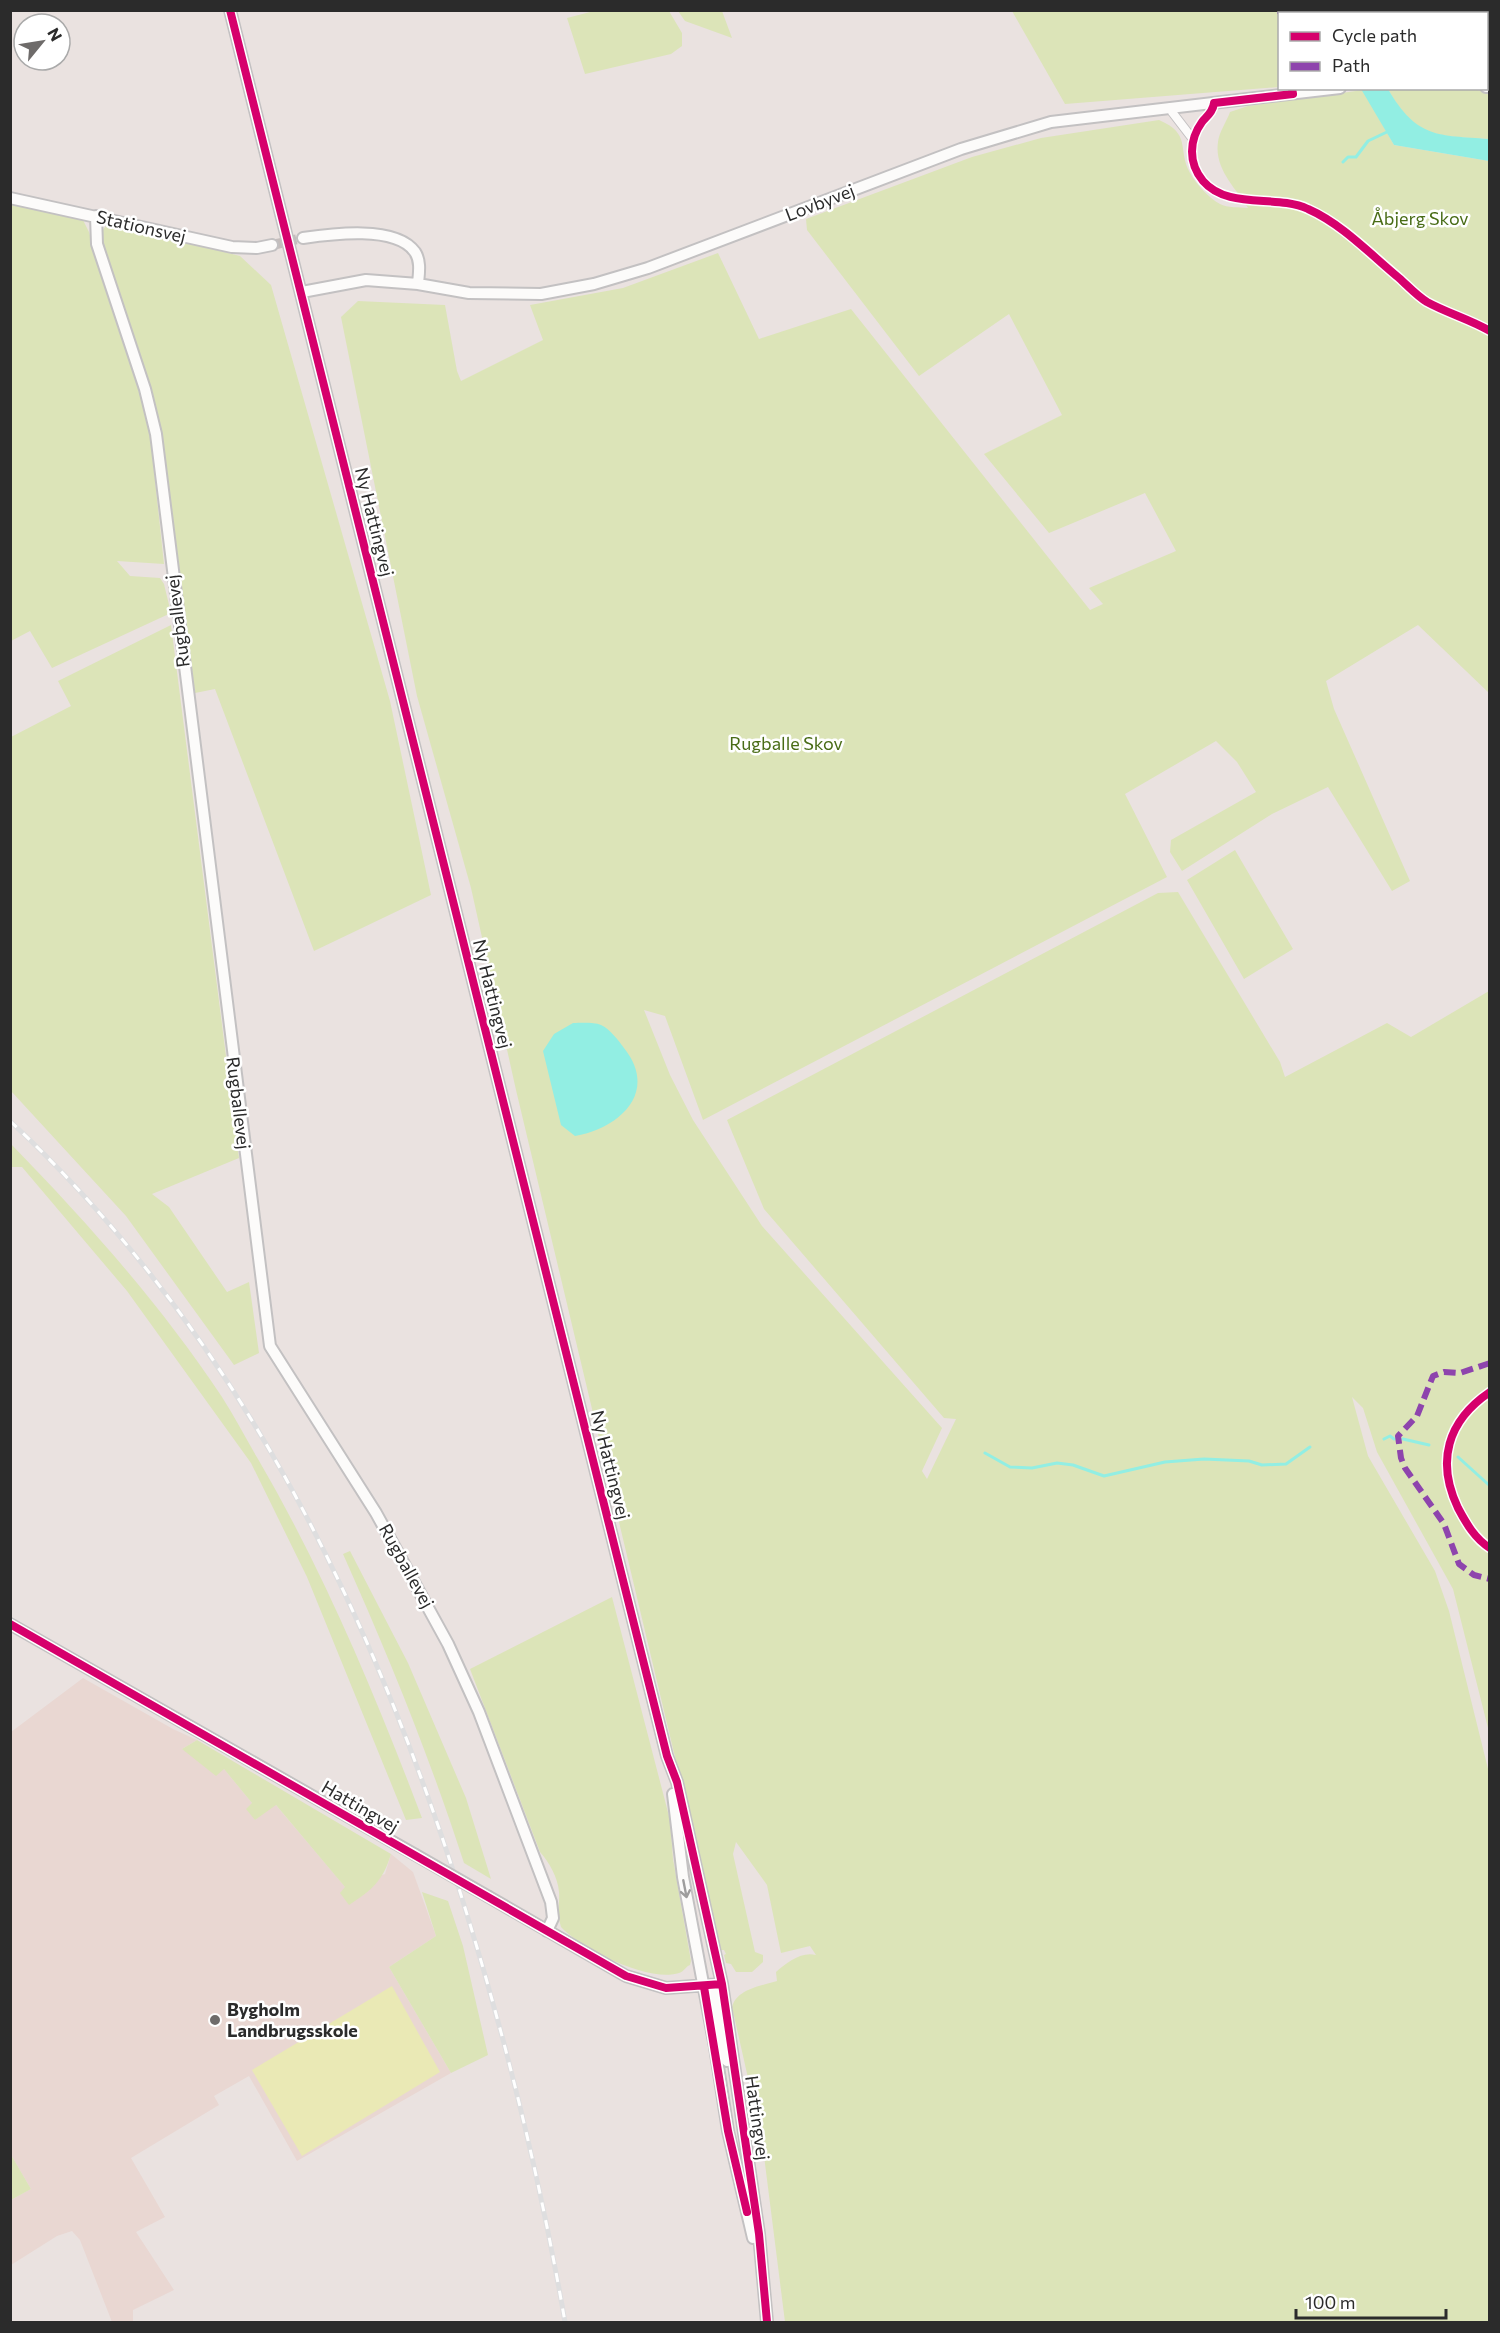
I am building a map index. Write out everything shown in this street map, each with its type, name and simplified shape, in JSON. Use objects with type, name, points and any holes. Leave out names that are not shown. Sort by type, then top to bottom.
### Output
[{"type":"street","name":"Ny Hattingvej","points":[[230,10],[667,1756],[681,1798],[722,1984]]},
{"type":"street","name":"Lovbyvej","points":[[302,292],[366,280],[418,284],[469,293],[541,294],[594,284],[648,268],[961,149],[1012,132],[1051,122],[1323,90]]},
{"type":"street","points":[[1214,103],[1213,110],[1192,138],[1192,156],[1197,171],[1212,189],[1232,197],[1290,203],[1307,208],[1333,223],[1426,301],[1468,318],[1490,331]]},
{"type":"street","points":[[1171,107],[1172,112],[1192,138]]},
{"type":"street","name":"Stationsvej","points":[[10,198],[232,247],[257,248],[272,245]]},
{"type":"street","name":"Rugballevej","points":[[96,216],[97,244],[145,389],[156,434],[270,1346],[376,1513],[448,1644],[479,1712],[551,1902],[553,1918],[547,1931]]},
{"type":"street","points":[[303,238],[338,233],[402,240],[415,252],[420,265],[418,284]]},
{"type":"street","points":[[1490,1392],[1460,1418],[1449,1442],[1447,1473],[1452,1495],[1465,1522],[1490,1548]]},
{"type":"street","name":"Hattingvej","points":[[10,1624],[626,1976],[666,1988],[722,1984],[744,2125],[761,2254],[761,2274]]},
{"type":"street","name":"Hattingvej","points":[[667,1756],[679,1831],[682,1877],[704,1987],[728,2131],[761,2274],[767,2322]]},
{"type":"street","points":[[704,1987],[713,1992],[716,1998],[732,2089],[744,2125]]},
{"type":"shaded area","name":"Bygholm Landbrugsskole","points":[[83,1678],[173,1729],[197,1740],[182,1749],[224,1769],[252,1803],[255,1820],[275,1804],[346,1888],[385,1874],[391,1854],[413,1872],[436,1936],[389,1967],[451,2073],[297,2161],[249,2076],[214,2096],[219,2105],[131,2158],[165,2217],[136,2232],[174,2290],[133,2310],[133,2322],[112,2322],[80,2240],[72,2231],[57,2236],[11,2265],[11,2200],[31,2189],[10,2153],[11,1732]]},
{"type":"green space","points":[[1321,10],[1322,12],[1278,12],[1278,87],[1065,104],[1012,11]]},
{"type":"green space","points":[[594,11],[669,11],[682,33],[682,46],[671,54],[585,74],[567,18]]},
{"type":"green space","points":[[678,11],[722,11],[732,38],[685,21]]},
{"type":"green space","points":[[1489,11],[1489,84],[1488,12],[1348,12]]},
{"type":"green space","points":[[1363,90],[1394,145],[1489,161],[1489,693],[1418,625],[1326,681],[1334,709],[1410,881],[1392,891],[1328,787],[1272,814],[1182,871],[1170,852],[1171,840],[1256,792],[1237,762],[1216,741],[1125,794],[1167,877],[703,1120],[665,1016],[644,1010],[670,1075],[693,1120],[762,1226],[942,1428],[922,1471],[927,1479],[956,1419],[944,1418],[764,1209],[727,1120],[1158,893],[1178,892],[1280,1062],[1285,1077],[1387,1023],[1411,1037],[1489,991],[1489,1732],[1453,1589],[1377,1452],[1363,1408],[1352,1397],[1368,1456],[1435,1571],[1449,1611],[1489,1773],[1489,2322],[785,2322],[762,2140],[732,2007],[744,1992],[777,1981],[776,1972],[790,1961],[800,1956],[816,1955],[810,1946],[781,1953],[767,1885],[736,1842],[733,1854],[755,1952],[763,1955],[763,1962],[752,1972],[736,1972],[731,1964],[726,1963],[724,1955],[726,1954],[724,1950],[721,1950],[516,1090],[471,888],[417,696],[341,317],[358,301],[445,305],[457,371],[461,381],[543,340],[530,305],[623,288],[718,253],[759,339],[851,309],[1090,610],[1103,604],[1089,588],[1176,551],[1145,493],[1049,533],[984,454],[1062,415],[1009,314],[919,376],[807,230],[806,219],[972,157],[1041,138],[1159,120],[1169,125],[1180,137],[1186,164],[1203,190],[1223,205],[1248,208],[1227,178],[1219,161],[1219,138],[1230,112],[1248,106]]},
{"type":"green space","points":[[1389,90],[1489,92],[1489,139],[1456,137],[1430,132],[1408,117]]},
{"type":"green space","points":[[11,204],[83,220],[89,232],[149,424],[164,564],[117,561],[130,576],[160,578],[164,584],[171,613],[52,668],[30,631],[11,641]]},
{"type":"green space","points":[[110,223],[240,256],[271,285],[390,701],[431,895],[314,951],[215,689],[195,693],[159,427],[105,254],[102,233]]},
{"type":"green space","points":[[171,625],[239,1158],[152,1194],[169,1207],[227,1292],[249,1282],[259,1353],[234,1365],[126,1216],[11,1091],[11,737],[71,706],[58,681]]},
{"type":"green space","points":[[1235,850],[1293,949],[1244,979],[1187,880]]},
{"type":"green space","points":[[10,1143],[122,1265],[199,1363],[227,1405],[282,1502],[327,1590],[367,1680],[422,1818],[406,1820],[307,1577],[251,1463],[127,1291],[22,1167],[11,1167]]},
{"type":"green space","points":[[350,1551],[408,1663],[466,1798],[491,1879],[464,1863],[408,1707],[343,1554]]},
{"type":"green space","points":[[612,1597],[670,1820],[673,1859],[691,1961],[690,1965],[679,1973],[666,1975],[651,1973],[616,1962],[584,1945],[561,1927],[557,1881],[550,1865],[540,1852],[470,1669]]},
{"type":"green space","points":[[197,1740],[391,1854],[376,1884],[349,1905],[340,1893],[345,1887],[276,1805],[255,1820],[246,1809],[252,1803],[224,1769],[216,1776],[182,1749]]},
{"type":"green space","points":[[422,1892],[448,1901],[463,1946],[488,2055],[451,2073],[389,1967],[436,1936]]},
{"type":"green space","points":[[392,1986],[440,2072],[302,2156],[252,2070]]},
{"type":"green space","points":[[10,2153],[31,2189],[11,2200],[10,2200]]},
{"type":"water","points":[[1362,90],[1389,90],[1409,117],[1419,126],[1430,131],[1456,137],[1489,139],[1489,161],[1394,145]]},
{"type":"water","points":[[573,1023],[595,1023],[608,1029],[634,1064],[637,1079],[636,1093],[630,1105],[620,1116],[607,1125],[575,1136],[561,1125],[543,1051],[554,1034]]},
{"type":"waterway","points":[[1343,162],[1348,157],[1356,157],[1368,141],[1389,131]]},
{"type":"waterway","points":[[1384,1439],[1390,1436],[1394,1439]]},
{"type":"waterway","points":[[1403,1439],[1429,1445]]},
{"type":"waterway","points":[[985,1453],[1010,1467],[1032,1468],[1057,1463],[1073,1465],[1104,1476],[1165,1462],[1204,1459],[1249,1461],[1262,1465],[1286,1464],[1310,1447]]},
{"type":"waterway","points":[[1458,1457],[1490,1486]]},
{"type":"tunnel","points":[[272,245],[303,238]]},
{"type":"railway","points":[[10,1121],[90,1203],[163,1290],[228,1382],[286,1478],[337,1578],[384,1681],[461,1895],[520,2107],[565,2322]]},
{"type":"marked path","points":[[1490,1363],[1460,1373],[1444,1372],[1433,1376],[1417,1416],[1398,1436],[1405,1468],[1444,1524],[1459,1564],[1474,1575],[1490,1579]]},
{"type":"cycle path","points":[[230,10],[667,1756],[677,1782],[722,1984],[759,2234],[767,2322]]},
{"type":"cycle path","points":[[1292,90],[1293,94],[1214,103],[1198,129],[1192,151],[1195,167],[1203,181],[1213,190],[1225,196],[1282,202],[1320,215],[1355,240],[1423,300],[1490,331]]},
{"type":"cycle path","points":[[1490,1392],[1475,1403],[1455,1429],[1447,1459],[1451,1491],[1458,1508],[1475,1535],[1490,1548]]},
{"type":"cycle path","points":[[10,1624],[626,1976],[666,1988],[722,1984]]},
{"type":"cycle path","points":[[704,1987],[728,2131],[747,2212]]},
{"type":"place","name":"Bygholm Landbrugsskole","points":[[215,2020]]},
{"type":"park label","name":"Åbjerg Skov","points":[[1420,219]]},
{"type":"park label","name":"Rugballe Skov","points":[[786,744]]}]
